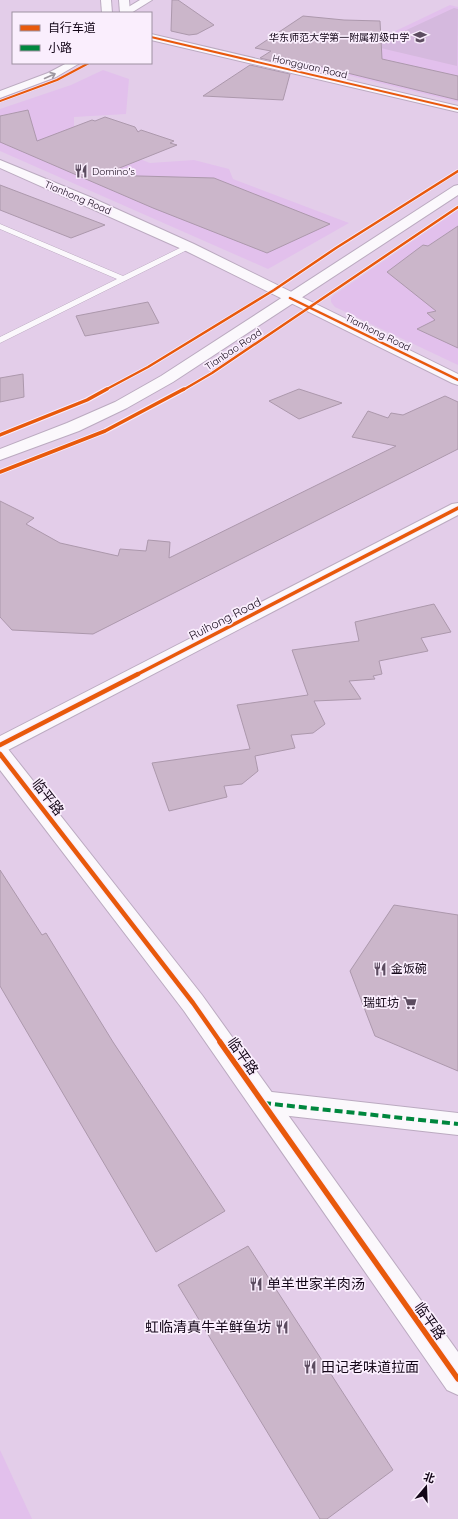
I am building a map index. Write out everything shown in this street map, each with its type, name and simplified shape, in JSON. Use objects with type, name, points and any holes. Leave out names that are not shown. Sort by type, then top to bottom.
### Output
[{"type":"street","points":[[106,0],[107,12]]},
{"type":"street","points":[[124,0],[126,12]]},
{"type":"street","points":[[128,12],[147,0]]},
{"type":"street","name":"Hongguan Road","points":[[154,37],[458,109]]},
{"type":"street","points":[[0,87],[53,64]]},
{"type":"street","points":[[0,95],[40,80],[73,64]]},
{"type":"street","name":"Tianhong Road","points":[[0,164],[189,246],[290,298],[458,380]]},
{"type":"street","name":"Tianbao Road","points":[[0,454],[73,427],[121,405],[187,367],[458,189]]},
{"type":"street","name":"Ruihong Road","points":[[0,745],[458,508]]},
{"type":"street","name":"临平路","points":[[0,754],[193,1003],[458,1379]]},
{"type":"street","points":[[263,1102],[458,1124]]},
{"type":"lane","points":[[0,226],[123,279]]},
{"type":"lane","points":[[0,340],[189,246]]},
{"type":"shaded area","name":"华东师范大学第一附属初级中学","points":[[450,5],[458,7],[458,102],[318,68]]},
{"type":"shaded area","points":[[454,8],[458,9],[457,66],[372,46]]},
{"type":"shaded area","points":[[103,70],[129,79],[126,114],[74,117],[74,133],[150,163],[194,160],[229,169],[233,179],[349,223],[268,269],[0,151],[0,109],[71,85]]},
{"type":"shaded area","points":[[458,210],[458,365],[335,307],[331,302],[331,298],[334,295]]},
{"type":"shaded area","points":[[0,1450],[32,1519],[0,1519]]},
{"type":"building","points":[[172,0],[178,0],[214,25],[197,34],[189,35],[171,31]]},
{"type":"building","points":[[303,16],[344,20],[380,21],[382,59],[458,76],[458,100],[294,60],[293,66],[260,58],[271,51],[255,48]]},
{"type":"building","points":[[250,65],[290,74],[283,100],[203,96]]},
{"type":"building","points":[[28,110],[37,141],[92,120],[95,121],[105,117],[135,127],[138,132],[141,130],[174,141],[170,143],[177,145],[102,175],[214,178],[330,224],[267,253],[153,208],[0,142],[0,116]]},
{"type":"building","points":[[0,185],[105,225],[71,238],[0,210]]},
{"type":"building","points":[[458,226],[458,348],[417,329],[435,320],[427,313],[436,311],[387,272],[423,245],[428,246]]},
{"type":"building","points":[[148,302],[159,323],[85,336],[76,316]]},
{"type":"building","points":[[23,374],[24,397],[0,402],[0,378]]},
{"type":"building","points":[[299,389],[342,403],[299,419],[269,401]]},
{"type":"building","points":[[445,396],[458,402],[458,449],[93,634],[12,630],[0,617],[0,501],[34,518],[26,524],[60,543],[118,556],[120,549],[146,551],[148,540],[170,542],[169,558],[396,446],[352,437],[368,411],[388,418],[391,413],[403,415]]},
{"type":"building","points":[[434,604],[451,632],[421,638],[428,651],[379,661],[382,674],[373,676],[375,679],[349,681],[361,699],[314,701],[325,724],[313,733],[291,735],[295,748],[255,756],[258,771],[242,784],[224,786],[227,797],[169,811],[152,763],[250,749],[237,705],[308,695],[292,650],[359,641],[355,622]]},
{"type":"building","points":[[0,870],[42,935],[46,933],[113,1042],[225,1211],[156,1252],[0,986]]},
{"type":"building","name":"瑞虹坊","points":[[394,905],[458,915],[458,1071],[375,1036],[350,971]]},
{"type":"building","points":[[248,1246],[393,1470],[327,1519],[320,1519],[178,1285]]},
{"type":"marked path","points":[[263,1103],[458,1124]]},
{"type":"cycle path","points":[[152,37],[458,109]]},
{"type":"cycle path","points":[[0,101],[57,80],[87,64]]},
{"type":"cycle path","points":[[0,435],[87,400],[148,367],[274,290],[336,248],[458,171]]},
{"type":"cycle path","points":[[0,472],[105,431],[166,400],[212,373],[458,207]]},
{"type":"cycle path","points":[[290,298],[458,380]]},
{"type":"cycle path","points":[[0,745],[458,508]]},
{"type":"cycle path","points":[[0,754],[193,1003],[458,1379]]},
{"type":"place","name":"华东师范大学第一附属初级中学","points":[[420,37]]},
{"type":"place","name":"Domino's","points":[[81,171]]},
{"type":"place","name":"金饭碗","points":[[380,969]]},
{"type":"place","name":"瑞虹坊","points":[[410,1003]]},
{"type":"place","name":"单羊世家羊肉汤","points":[[256,1284]]},
{"type":"place","name":"虹临清真牛羊鲜鱼坊","points":[[282,1327]]},
{"type":"place","name":"田记老味道拉面","points":[[310,1367]]}]
